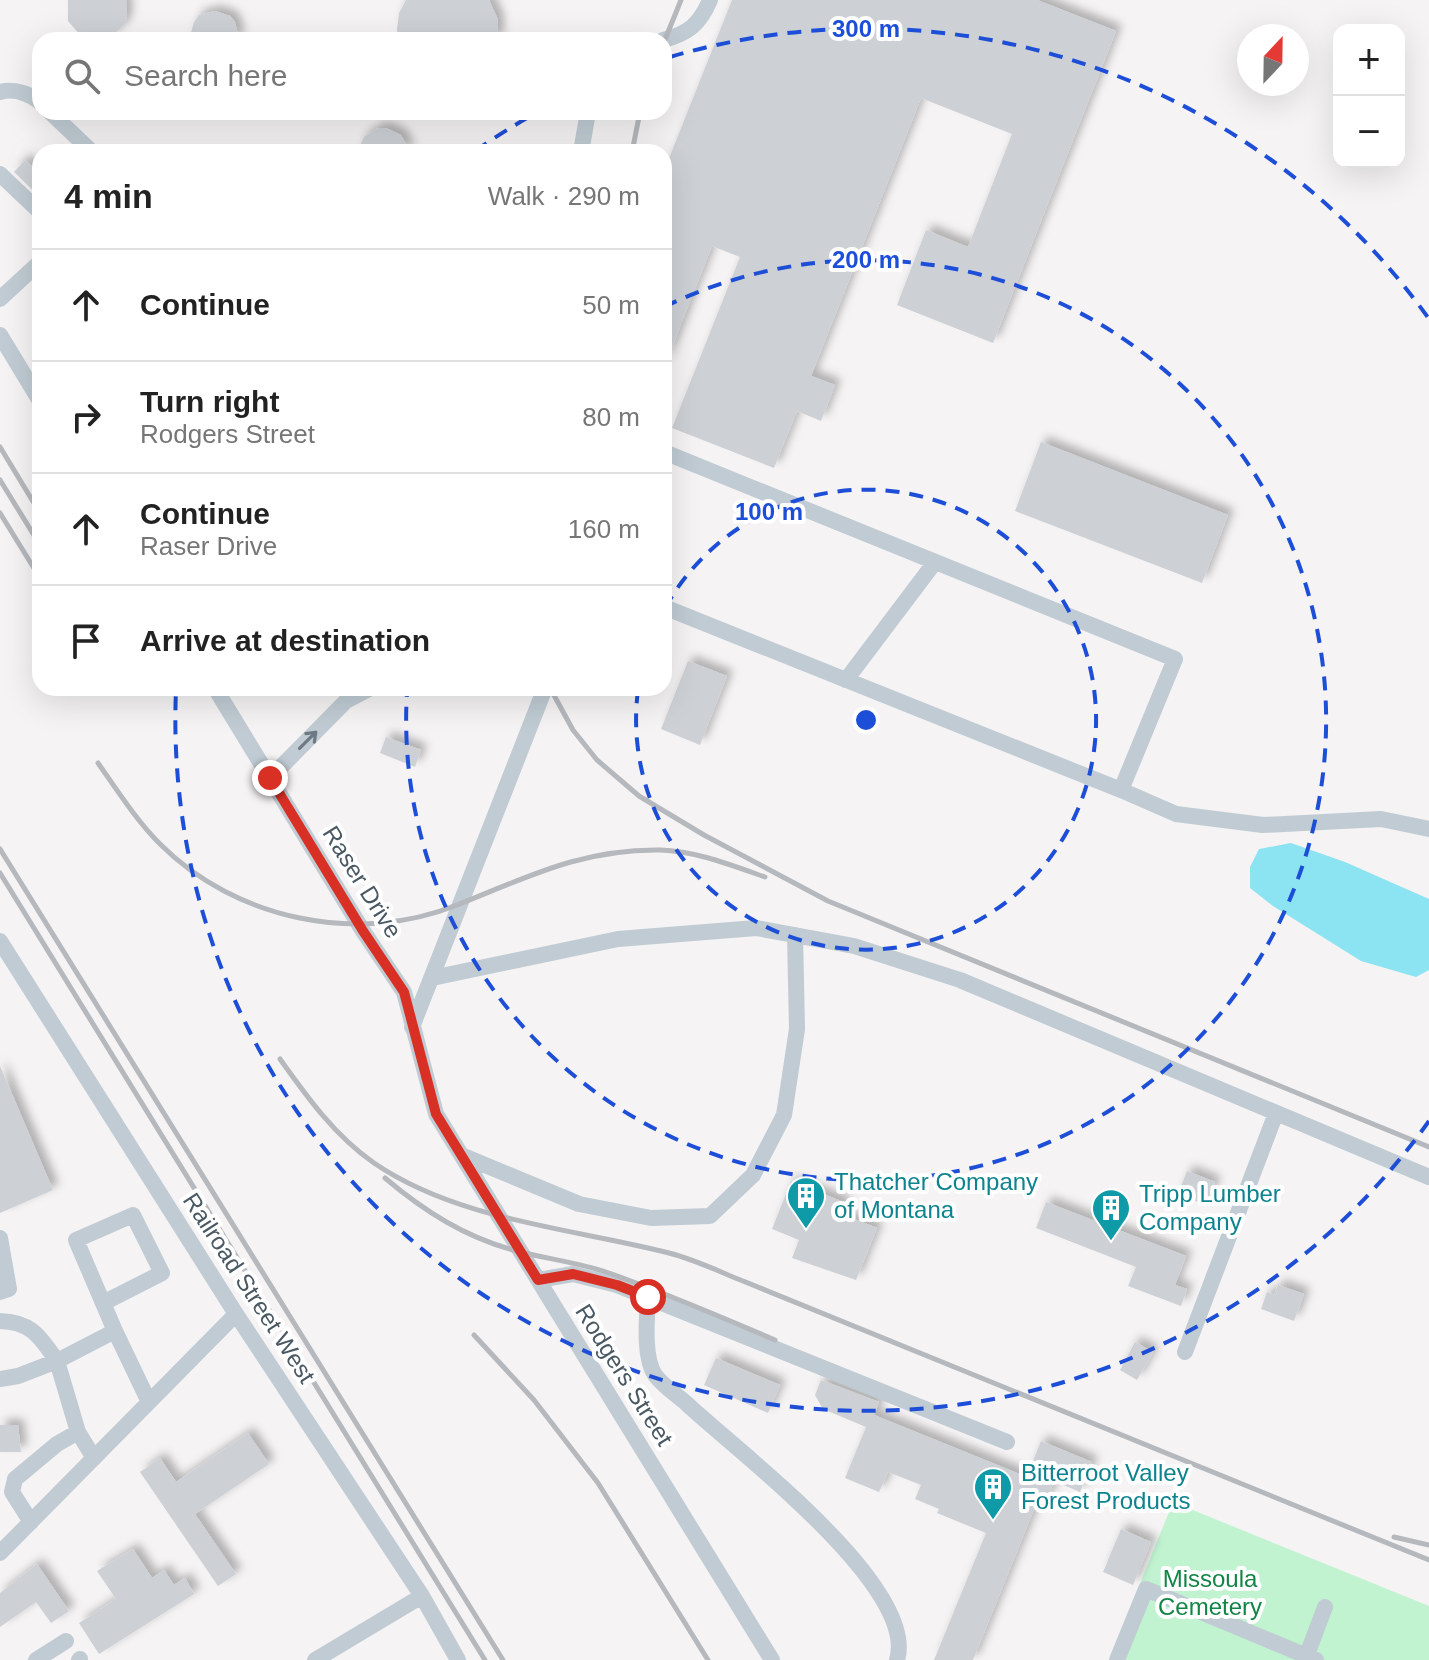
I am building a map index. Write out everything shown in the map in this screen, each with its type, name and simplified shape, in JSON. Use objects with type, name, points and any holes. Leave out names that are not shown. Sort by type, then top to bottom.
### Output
[{"type":"street","points":[[672,38],[695,27],[710,0]]},
{"type":"street","points":[[0,92],[8,90],[32,98]]},
{"type":"street","points":[[58,120],[84,144]]},
{"type":"street","points":[[582,144],[587,120]]},
{"type":"street","points":[[0,174],[32,204]]},
{"type":"street","points":[[0,299],[32,269]]},
{"type":"street","points":[[0,335],[32,388]]},
{"type":"street","points":[[672,455],[1175,659],[1121,790]]},
{"type":"street","points":[[846,680],[935,562]]},
{"type":"street","points":[[672,610],[1176,814],[1263,825],[1381,819],[1429,829]]},
{"type":"street","name":"Raser Drive","points":[[220,696],[363,931],[404,992],[436,1114]]},
{"type":"street","points":[[270,778],[346,701],[356,696]]},
{"type":"street","points":[[412,1027],[542,696]]},
{"type":"street","points":[[432,978],[618,939],[756,928],[854,946],[960,980],[1429,1177]]},
{"type":"street","points":[[461,1155],[579,1204],[651,1218],[710,1216],[753,1175],[784,1115],[797,1029],[795,935]]},
{"type":"street","name":"Railroad Street West","points":[[0,941],[236,1314],[422,1596],[458,1660]]},
{"type":"street","points":[[1185,1352],[1276,1113]]},
{"type":"street","name":"Rodgers Street","points":[[436,1114],[772,1660]]},
{"type":"street","points":[[103,1303],[162,1273],[133,1215],[76,1240],[103,1303],[115,1331],[149,1402]]},
{"type":"street","points":[[0,1238],[9,1289],[0,1292]]},
{"type":"street","points":[[538,1280],[573,1274],[617,1285],[1007,1442]]},
{"type":"street","points":[[648,1297],[646,1337],[654,1374],[819,1522],[864,1569],[893,1616],[900,1649],[897,1660]]},
{"type":"street","points":[[0,1553],[236,1314]]},
{"type":"street","points":[[0,1321],[18,1322],[38,1334],[57,1361],[78,1432],[94,1458]]},
{"type":"street","points":[[0,1379],[18,1376],[57,1361],[115,1331]]},
{"type":"street","points":[[31,1522],[12,1492],[15,1479],[57,1444],[78,1432]]},
{"type":"street","points":[[1117,1660],[1146,1589],[1309,1659],[1325,1607]]},
{"type":"street","points":[[315,1660],[422,1596]]},
{"type":"street","points":[[36,1660],[66,1641]]},
{"type":"green space","name":"Missoula Cemetery","points":[[1173,1502],[1429,1606],[1429,1660],[1109,1660]]},
{"type":"water","points":[[1291,843],[1345,862],[1429,899],[1429,970],[1416,977],[1361,961],[1273,906],[1250,888],[1250,867],[1259,849]]},
{"type":"building","points":[[68,0],[126,0],[127,16],[124,25],[116,32],[78,32],[68,21]]},
{"type":"building","points":[[406,0],[489,0],[498,20],[498,32],[397,32],[399,13]]},
{"type":"building","points":[[732,0],[1037,0],[1116,31],[993,343],[897,305],[926,230],[968,247],[1012,134],[921,98],[811,376],[835,385],[821,421],[797,411],[774,468],[672,428],[740,257],[712,246],[672,347],[672,151]]},
{"type":"building","points":[[215,11],[230,16],[237,32],[191,32],[199,15]]},
{"type":"building","points":[[378,128],[386,128],[401,135],[406,144],[361,144],[364,137]]},
{"type":"building","points":[[25,160],[32,167],[32,189],[14,172]]},
{"type":"building","points":[[1041,442],[1228,515],[1202,583],[1015,511]]},
{"type":"building","points":[[688,661],[727,676],[700,745],[661,729]]},
{"type":"building","points":[[386,737],[421,750],[415,767],[380,753]]},
{"type":"building","points":[[0,1066],[53,1190],[0,1213]]},
{"type":"building","points":[[1187,1171],[1215,1182],[1205,1205],[1178,1194]]},
{"type":"building","name":"Thatcher Company of Montana","points":[[791,1181],[846,1203],[841,1214],[877,1228],[856,1280],[792,1258],[799,1240],[772,1229]]},
{"type":"building","name":"Tripp Lumber Company","points":[[1046,1202],[1186,1256],[1175,1285],[1187,1289],[1181,1306],[1128,1286],[1136,1267],[1036,1228]]},
{"type":"building","points":[[1278,1285],[1304,1294],[1294,1321],[1261,1309],[1267,1292],[1274,1295]]},
{"type":"building","points":[[1135,1342],[1153,1352],[1137,1380],[1120,1370]]},
{"type":"building","points":[[716,1358],[780,1385],[768,1413],[704,1385]]},
{"type":"building","name":"Bitterroot Valley Forest Products","points":[[821,1380],[879,1402],[874,1415],[1022,1475],[1027,1476],[1041,1441],[1092,1462],[1080,1492],[1054,1481],[1047,1500],[1039,1497],[973,1660],[934,1660],[986,1533],[937,1513],[939,1509],[915,1499],[921,1485],[888,1472],[879,1492],[845,1478],[866,1427],[823,1409],[815,1395]]},
{"type":"building","points":[[0,1425],[18,1425],[21,1452],[0,1452]]},
{"type":"building","points":[[248,1433],[269,1464],[195,1514],[236,1574],[218,1586],[140,1472],[160,1458],[176,1482]]},
{"type":"building","points":[[1121,1529],[1151,1542],[1133,1585],[1103,1572]]},
{"type":"building","points":[[133,1549],[152,1578],[164,1570],[174,1585],[185,1578],[194,1594],[99,1654],[79,1623],[116,1599],[97,1571]]},
{"type":"building","points":[[37,1564],[69,1611],[51,1623],[36,1602],[0,1627],[0,1593]]},
{"type":"railway","points":[[668,32],[681,0]]},
{"type":"railway","points":[[634,144],[638,120]]},
{"type":"railway","points":[[0,447],[32,500]]},
{"type":"railway","points":[[0,480],[32,532]]},
{"type":"railway","points":[[0,513],[32,565]]},
{"type":"railway","points":[[554,696],[573,730],[597,760],[639,796],[704,835],[828,901],[1429,1147]]},
{"type":"railway","points":[[98,763],[151,835],[191,870],[225,891],[261,907],[300,918],[340,923],[380,923],[419,917],[556,867],[605,854],[632,851],[687,853],[765,877]]},
{"type":"railway","points":[[0,849],[503,1660]]},
{"type":"railway","points":[[0,873],[485,1660]]},
{"type":"railway","points":[[280,1059],[322,1115],[347,1141],[374,1163],[442,1198],[517,1220],[696,1261],[1429,1560]]},
{"type":"railway","points":[[385,1178],[430,1212],[480,1239],[606,1272],[775,1340]]},
{"type":"railway","points":[[474,1335],[534,1400],[598,1483],[708,1660]]},
{"type":"railway","points":[[1394,1537],[1429,1545]]},
{"type":"place","name":"Thatcher Company of Montana","points":[[806,1230]]},
{"type":"place","name":"Tripp Lumber Company","points":[[1111,1242]]},
{"type":"place","name":"Bitterroot Valley Forest Products","points":[[993,1521]]},
{"type":"route","points":[[270,778],[404,992],[436,1114],[538,1280],[573,1274],[648,1297]]}]
